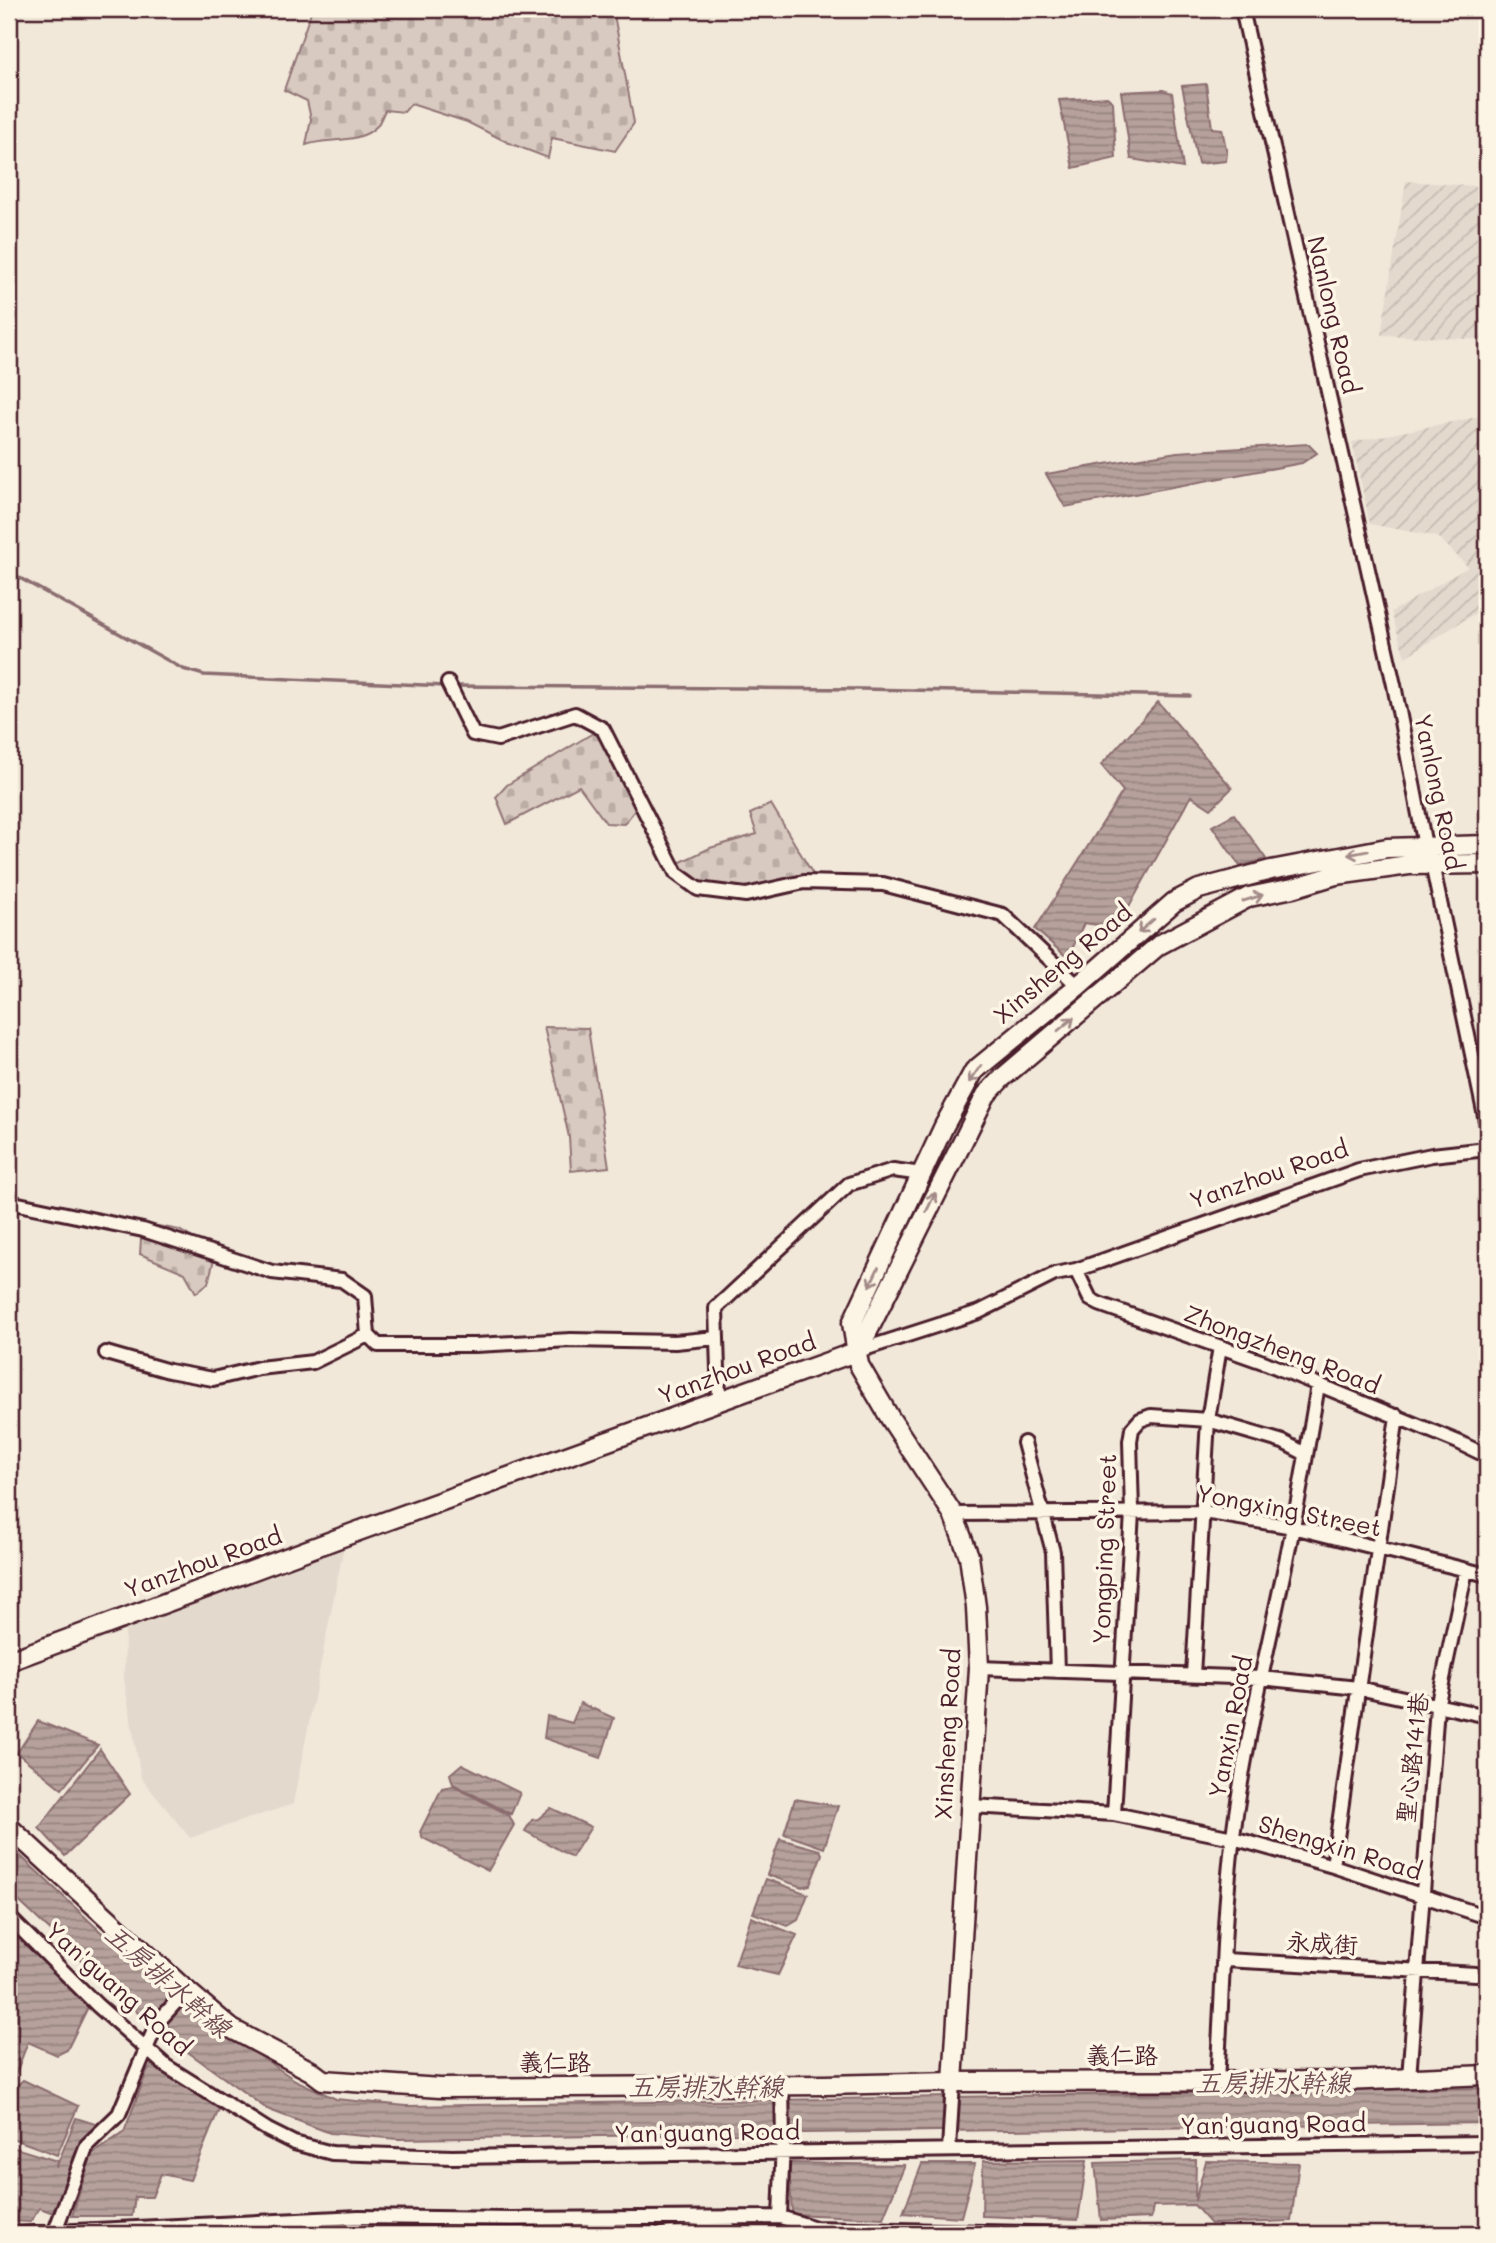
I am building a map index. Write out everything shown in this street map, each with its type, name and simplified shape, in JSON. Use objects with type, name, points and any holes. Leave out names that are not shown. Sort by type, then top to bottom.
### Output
[{"type":"street","name":"Nanlong Road","points":[[1242,9],[1382,631]]},
{"type":"street","name":"Yanlong Road","points":[[1382,631],[1425,846],[1432,864],[1487,1126]]},
{"type":"street","points":[[448,683],[473,734],[498,739],[575,714],[603,729],[676,873],[698,889],[746,895],[804,882],[883,884],[1003,915],[1078,985]]},
{"type":"street","name":"Xinsheng Road","points":[[949,2149],[979,1668],[976,1607],[969,1556],[953,1514],[859,1365],[852,1323],[944,1126],[974,1071],[1174,902],[1199,889],[1271,870],[1387,848],[1487,845]]},
{"type":"street","name":"Xinsheng Road","points":[[858,1352],[985,1095],[1159,945],[1249,897],[1293,888],[1336,874],[1432,864],[1487,864]]},
{"type":"street","name":"Yanzhou Road","points":[[9,1661],[719,1401],[979,1312],[1055,1274],[1076,1270],[1360,1170],[1432,1155],[1487,1149]]},
{"type":"street","points":[[719,1401],[716,1308],[849,1184],[893,1170],[922,1174]]},
{"type":"street","points":[[9,1202],[143,1230],[272,1272],[342,1280],[365,1296],[368,1335],[378,1345],[475,1345],[571,1340],[675,1342],[716,1338]]},
{"type":"street","name":"Zhongzheng Road","points":[[1076,1270],[1090,1299],[1099,1304],[1266,1363],[1487,1456]]},
{"type":"street","points":[[106,1353],[169,1371],[213,1379],[259,1368],[313,1362],[368,1335]]},
{"type":"street","points":[[1193,1675],[1208,1420],[1220,1347]]},
{"type":"street","name":"Yanxin Road","points":[[1217,2080],[1226,1901],[1233,1838],[1318,1385]]},
{"type":"street","name":"Yongping Street","points":[[1114,1814],[1132,1513],[1132,1429],[1140,1420],[1152,1416],[1208,1420],[1283,1442],[1306,1454]]},
{"type":"street","points":[[1333,1866],[1397,1416]]},
{"type":"street","points":[[1024,1443],[1053,1552],[1057,1671]]},
{"type":"street","name":"Yongxing Street","points":[[953,1514],[1204,1512],[1293,1527],[1487,1575]]},
{"type":"street","name":"聖心路141巷","points":[[1409,2078],[1437,1707],[1466,1570]]},
{"type":"street","points":[[979,1668],[1261,1678],[1358,1688],[1487,1716]]},
{"type":"street","name":"Shengxin Road","points":[[970,1805],[1114,1814],[1233,1838],[1333,1866],[1487,1917]]},
{"type":"street","name":"義仁路","points":[[9,1827],[183,1994],[232,2029],[323,2080],[440,2088],[953,2089],[1217,2080],[1345,2081],[1487,2075]]},
{"type":"street","name":"Yan'guang Road","points":[[9,1917],[97,2005],[166,2066],[268,2130],[294,2143],[332,2153],[452,2157],[782,2147],[949,2149],[1487,2143]]},
{"type":"street","name":"永成街","points":[[1225,1960],[1476,1974]]},
{"type":"street","points":[[55,2231],[87,2145],[119,2114],[157,2023],[183,1994]]},
{"type":"street","points":[[779,2217],[782,2089]]},
{"type":"street","points":[[14,2234],[359,2217],[779,2217],[816,2228],[1074,2234]]},
{"type":"street","points":[[662,2234],[727,2227],[727,2217]]},
{"type":"shaded area","points":[[1206,84],[1212,128],[1222,129],[1227,153],[1226,161],[1198,164],[1182,86]]},
{"type":"shaded area","points":[[1163,90],[1172,93],[1183,168],[1131,159],[1121,92]]},
{"type":"shaded area","points":[[1107,97],[1113,102],[1116,158],[1073,168],[1059,100]]},
{"type":"shaded area","points":[[1406,181],[1487,187],[1487,340],[1381,335]]},
{"type":"shaded area","points":[[1487,415],[1487,606],[1405,657],[1391,612],[1468,567],[1438,537],[1370,524],[1352,442]]},
{"type":"shaded area","points":[[1308,444],[1317,453],[1302,463],[1065,507],[1046,474],[1177,452]]},
{"type":"shaded area","points":[[1158,702],[1232,788],[1211,809],[1191,796],[1117,928],[1084,923],[1068,958],[1035,929],[1123,791],[1101,765]]},
{"type":"shaded area","points":[[1234,814],[1266,859],[1240,866],[1212,826]]},
{"type":"shaded area","points":[[344,1546],[293,1804],[190,1838],[141,1778],[124,1680],[125,1631]]},
{"type":"shaded area","points":[[580,1703],[614,1718],[601,1758],[544,1738],[547,1716],[572,1723]]},
{"type":"shaded area","points":[[38,1721],[98,1745],[62,1789],[17,1753]]},
{"type":"shaded area","points":[[100,1749],[130,1794],[65,1856],[39,1828]]},
{"type":"shaded area","points":[[462,1764],[520,1793],[511,1814],[453,1784],[450,1774]]},
{"type":"shaded area","points":[[453,1786],[509,1815],[514,1825],[488,1871],[423,1838],[420,1832],[442,1788]]},
{"type":"shaded area","points":[[795,1799],[838,1806],[824,1848],[784,1834]]},
{"type":"shaded area","points":[[551,1808],[591,1827],[572,1857],[525,1831],[532,1820],[538,1819]]},
{"type":"shaded area","points":[[780,1839],[820,1850],[822,1854],[810,1885],[802,1887],[767,1875]]},
{"type":"shaded area","points":[[9,1845],[158,1986],[295,2080],[336,2099],[406,2106],[1487,2088],[1487,2123],[398,2139],[330,2133],[267,2109],[153,2027],[9,1892]]},
{"type":"shaded area","points":[[766,1879],[808,1894],[798,1920],[788,1926],[753,1913]]},
{"type":"shaded area","points":[[751,1917],[797,1935],[778,1975],[735,1965]]},
{"type":"shaded area","points":[[9,1925],[92,1999],[67,2050],[57,2055],[28,2042],[13,2081],[9,2079]]},
{"type":"shaded area","points":[[154,2062],[219,2109],[190,2180],[161,2174],[152,2197],[135,2197],[132,2216],[72,2216],[92,2154],[124,2132],[147,2071]]},
{"type":"shaded area","points":[[23,2080],[78,2106],[57,2155],[9,2137],[9,2087],[13,2089]]},
{"type":"shaded area","points":[[76,2118],[95,2124],[94,2131],[81,2142],[53,2213],[40,2208],[30,2222],[9,2221],[9,2146],[57,2161],[56,2168]]},
{"type":"shaded area","points":[[1087,2160],[1078,2220],[982,2216],[983,2161]]},
{"type":"shaded area","points":[[1196,2160],[1195,2201],[1206,2161],[1299,2163],[1291,2221],[1211,2224],[1194,2205],[1153,2206],[1151,2218],[1101,2220],[1095,2163]]},
{"type":"shaded area","points":[[789,2163],[905,2165],[883,2218],[792,2214]]},
{"type":"shaded area","points":[[922,2164],[975,2164],[961,2217],[903,2213]]},
{"type":"green space","points":[[312,9],[613,9],[634,123],[615,151],[552,138],[548,158],[509,143],[467,122],[411,104],[404,112],[385,110],[377,126],[361,136],[306,145],[311,119],[307,101],[284,90]]},
{"type":"green space","points":[[598,730],[619,762],[635,810],[624,824],[606,823],[579,786],[507,824],[496,797],[507,785]]},
{"type":"green space","points":[[771,804],[820,886],[695,891],[664,859],[681,862],[710,848],[757,834],[750,814]]},
{"type":"green space","points":[[544,1027],[588,1028],[609,1167],[571,1171],[569,1137]]},
{"type":"green space","points":[[142,1223],[179,1230],[216,1252],[208,1283],[196,1293],[185,1273],[140,1254]]},
{"type":"waterway","points":[[9,572],[183,669],[204,675],[446,686]]},
{"type":"waterway","points":[[453,686],[862,689],[1190,696]]},
{"type":"water label","name":"五房排水幹線","points":[[168,1981]]},
{"type":"water label","name":"五房排水幹線","points":[[1273,2083]]},
{"type":"water label","name":"五房排水幹線","points":[[706,2087]]}]
